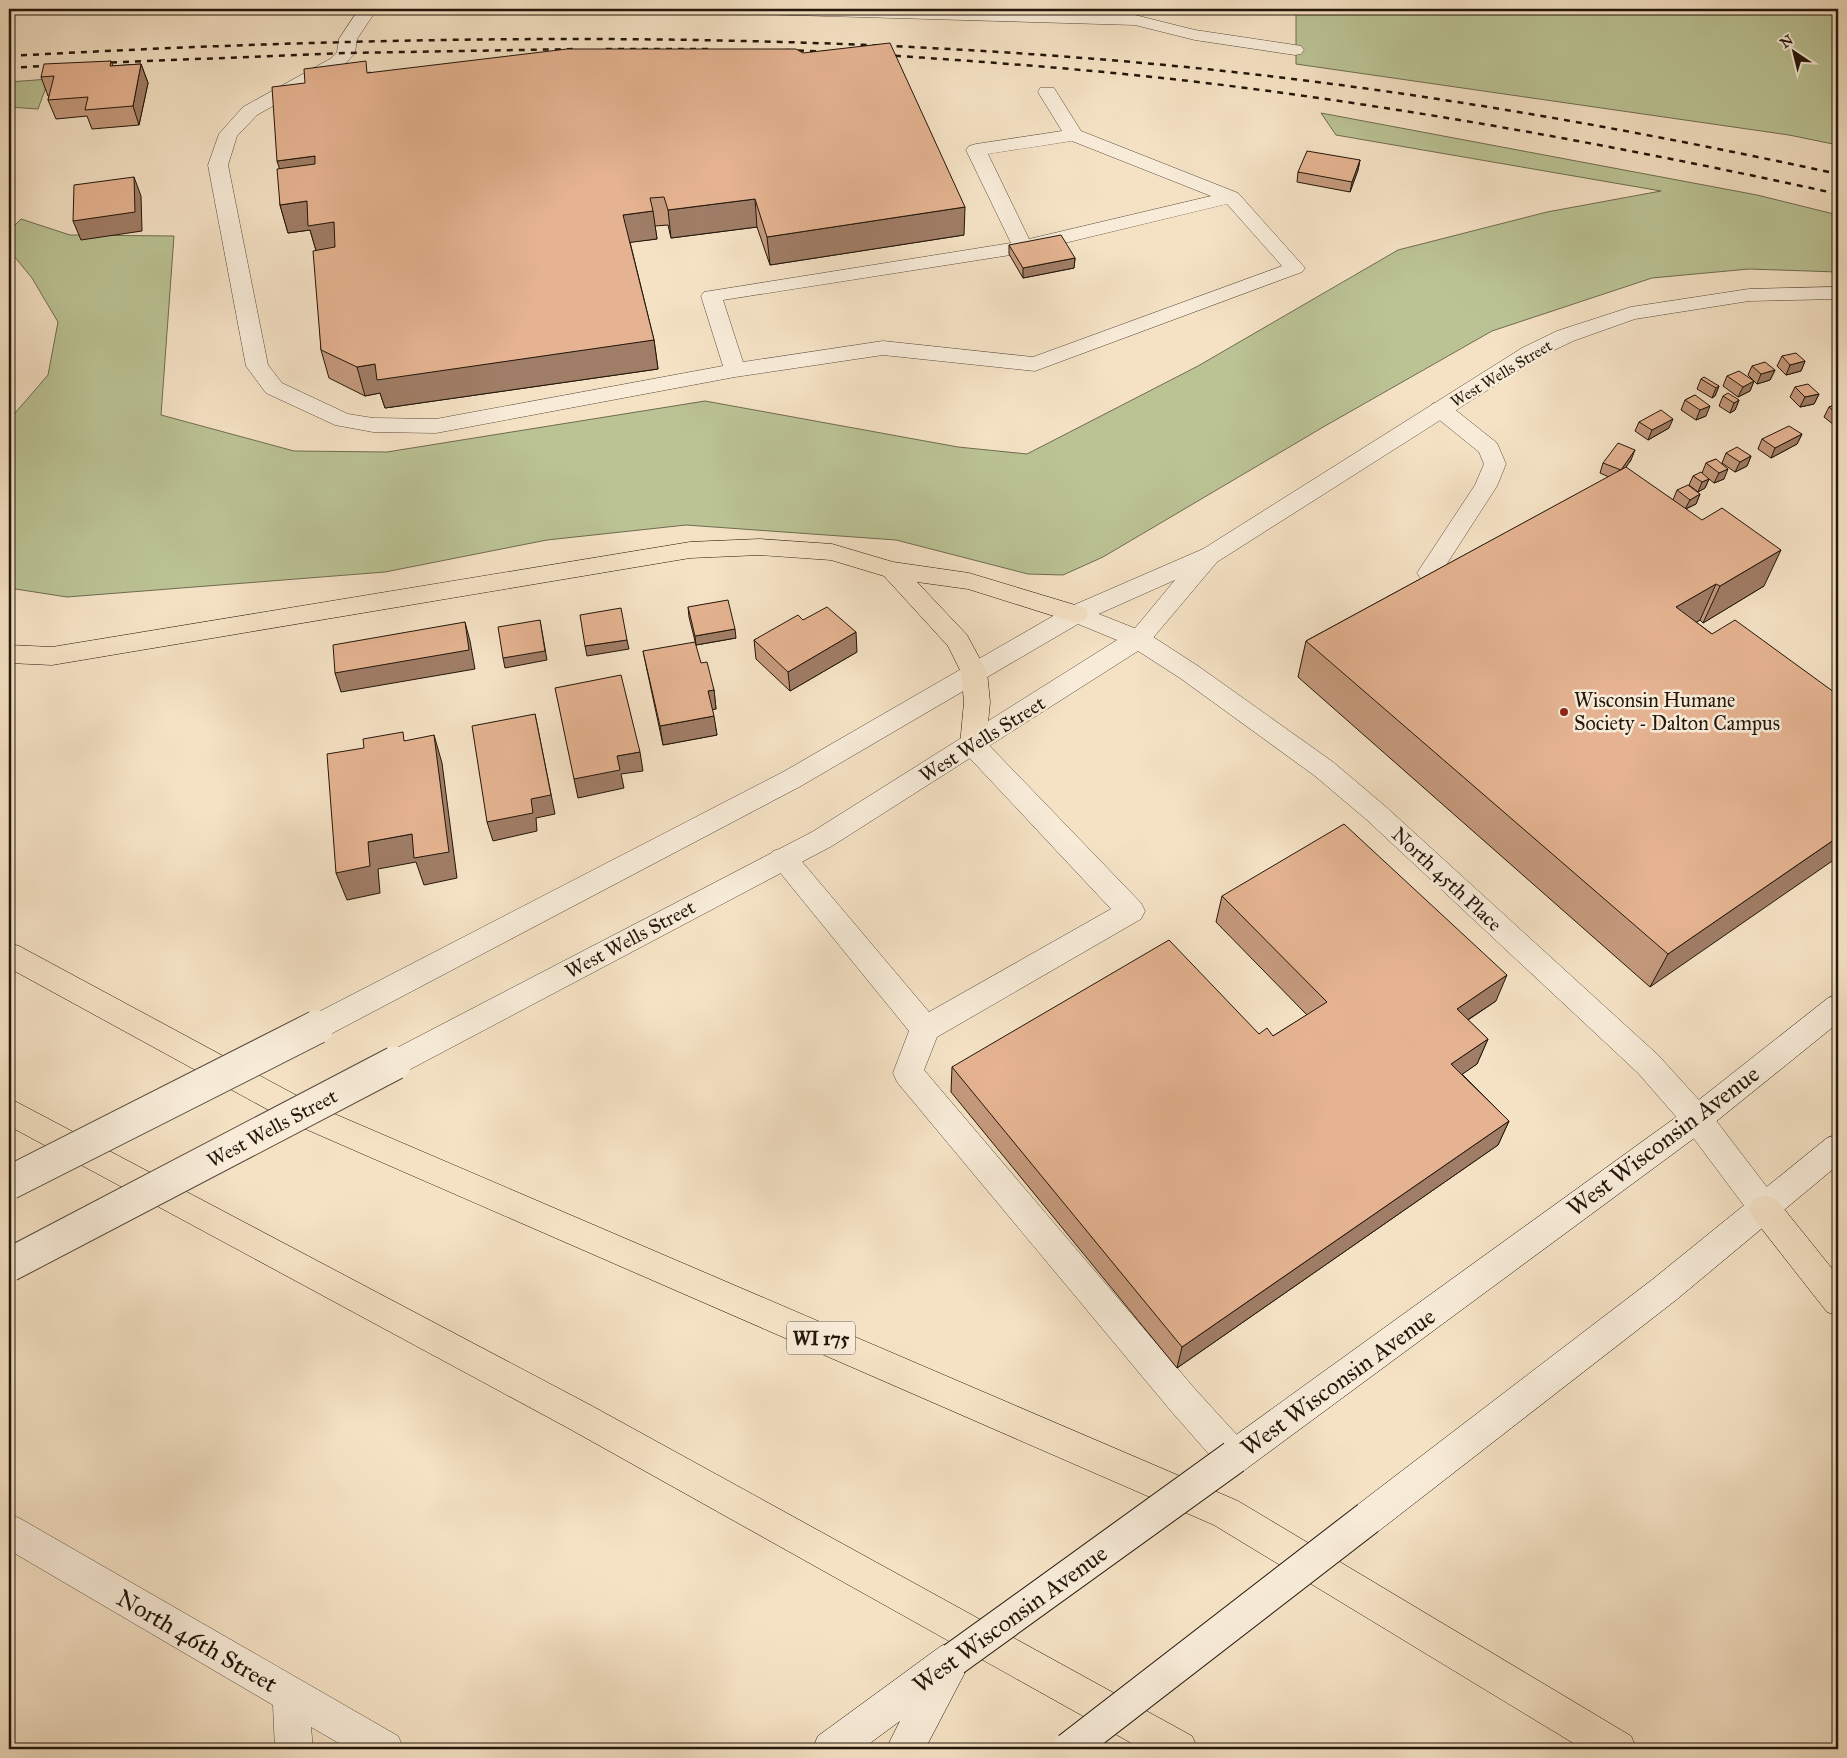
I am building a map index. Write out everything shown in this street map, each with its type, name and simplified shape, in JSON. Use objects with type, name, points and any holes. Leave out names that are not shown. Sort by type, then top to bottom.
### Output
[{"type":"highway","points":[[9,654],[52,656],[690,550],[760,547],[832,552],[892,570],[970,581],[1076,614]]},
{"type":"highway","points":[[892,570],[958,641],[974,672],[977,702],[972,745]]},
{"type":"highway","name":"WI 175","points":[[9,954],[305,1115],[1226,1514],[1618,1749]]},
{"type":"highway","points":[[9,1111],[580,1417],[1179,1749]]},
{"type":"highway","points":[[1765,1209],[1838,1301]]},
{"type":"street","points":[[368,9],[348,39],[346,53],[336,64],[250,110],[228,134],[218,165],[257,366],[274,388],[343,420],[373,426],[436,426],[735,370],[883,348],[1035,364],[1295,268],[1231,197],[1074,135],[976,150],[1023,247]]},
{"type":"street","points":[[757,9],[1135,20],[1195,35],[1296,50]]},
{"type":"street","points":[[1047,92],[1074,135]]},
{"type":"street","points":[[735,370],[711,296],[1023,247],[1231,197]]},
{"type":"street","name":"West Wells Street","points":[[9,1184],[318,1027],[792,779],[1076,614],[1210,555],[1530,353],[1565,336],[1632,313],[1748,295],[1833,293]]},
{"type":"street","points":[[1429,573],[1486,486],[1495,464],[1489,448],[1440,409]]},
{"type":"street","name":"West Wells Street","points":[[9,1265],[822,838],[1138,639],[1210,555]]},
{"type":"street","name":"North 45th Place","points":[[1076,614],[1138,639],[1189,672],[1324,769],[1369,807],[1648,1064],[1697,1119],[1765,1209]]},
{"type":"street","points":[[972,745],[1131,912],[926,1029],[908,1073],[1183,1400],[1234,1457]]},
{"type":"street","points":[[783,860],[926,1029]]},
{"type":"street","name":"West Wisconsin Avenue","points":[[831,1749],[1697,1119],[1838,1006]]},
{"type":"street","points":[[1069,1749],[1532,1393],[1765,1209],[1838,1147]]},
{"type":"street","name":"North 46th Street","points":[[9,1531],[291,1696],[386,1749]]},
{"type":"street","points":[[905,1749],[954,1659]]},
{"type":"street","points":[[291,1696],[294,1749]]},
{"type":"green space","points":[[1296,9],[1835,9],[1838,11],[1838,145],[1789,135],[1296,64]]},
{"type":"green space","points":[[49,79],[38,109],[9,107],[9,82]]},
{"type":"green space","points":[[1321,113],[1757,195],[1838,215],[1838,272],[1749,269],[1652,278],[1492,331],[1325,426],[1103,557],[1063,575],[1028,574],[896,540],[686,525],[547,540],[385,572],[67,597],[9,588],[9,420],[48,375],[58,322],[32,278],[9,250],[9,231],[21,219],[70,235],[174,236],[161,415],[294,451],[387,452],[705,401],[958,447],[1027,454],[1198,366],[1398,250],[1547,212],[1661,191],[1336,135]]},
{"type":"building","points":[[890,43],[965,207],[767,237],[755,199],[668,210],[664,197],[650,198],[653,211],[623,215],[654,340],[377,380],[375,364],[357,367],[321,350],[313,251],[335,247],[334,222],[308,226],[307,201],[280,205],[277,169],[315,164],[315,156],[277,161],[272,87],[305,83],[304,69],[366,61],[367,73],[567,49],[796,49],[803,53]]},
{"type":"building","points":[[111,61],[110,66],[141,64],[133,106],[85,110],[88,97],[48,100],[54,76],[41,77],[44,64]]},
{"type":"building","points":[[1307,151],[1360,160],[1352,182],[1298,172]]},
{"type":"building","points":[[134,177],[135,212],[73,221],[74,185]]},
{"type":"building","points":[[1061,235],[1075,258],[1023,268],[1009,245]]},
{"type":"building","points":[[1796,353],[1805,361],[1790,365],[1782,356]]},
{"type":"building","points":[[1765,362],[1775,370],[1761,374],[1752,366]]},
{"type":"building","points":[[1739,371],[1754,381],[1743,387],[1727,376]]},
{"type":"building","points":[[1704,377],[1719,386],[1716,388],[1701,379]]},
{"type":"building","points":[[1808,384],[1819,394],[1805,397],[1795,387]]},
{"type":"building","points":[[1728,393],[1739,400],[1734,403],[1723,396]]},
{"type":"building","points":[[1695,395],[1710,406],[1700,410],[1685,400]]},
{"type":"building","points":[[1838,404],[1838,415],[1829,407]]},
{"type":"building","points":[[1661,410],[1673,419],[1652,430],[1639,422]]},
{"type":"building","points":[[1789,426],[1802,434],[1775,448],[1762,439]]},
{"type":"building","points":[[1618,443],[1635,450],[1621,470],[1603,463]]},
{"type":"building","points":[[1737,447],[1751,456],[1740,462],[1726,453]]},
{"type":"building","points":[[1716,459],[1728,469],[1719,473],[1706,463]]},
{"type":"building","name":"Wisconsin Humane Society - Dalton Campus","points":[[1626,467],[1702,520],[1722,508],[1781,550],[1720,586],[1716,584],[1676,607],[1712,634],[1735,620],[1838,695],[1838,837],[1668,954],[1306,641]]},
{"type":"building","points":[[1701,472],[1709,479],[1702,482],[1693,476]]},
{"type":"building","points":[[1688,485],[1700,494],[1690,500],[1677,490]]},
{"type":"building","points":[[728,600],[735,629],[695,636],[688,607]]},
{"type":"building","points":[[827,607],[856,632],[788,672],[754,640],[798,615],[803,620]]},
{"type":"building","points":[[621,608],[627,640],[585,646],[580,615]]},
{"type":"building","points":[[540,620],[545,651],[503,658],[498,627]]},
{"type":"building","points":[[465,622],[469,650],[335,673],[333,645]]},
{"type":"building","points":[[695,642],[701,663],[707,662],[714,690],[708,691],[714,716],[660,726],[643,651]]},
{"type":"building","points":[[621,675],[640,752],[617,756],[620,770],[574,779],[555,688]]},
{"type":"building","points":[[535,714],[551,795],[531,799],[533,813],[487,822],[472,726]]},
{"type":"building","points":[[403,732],[404,741],[434,735],[449,852],[414,858],[412,834],[368,842],[370,866],[336,873],[327,754],[364,748],[363,739]]},
{"type":"building","points":[[1344,824],[1507,975],[1457,1009],[1488,1039],[1451,1064],[1509,1121],[1182,1347],[952,1067],[1169,940],[1259,1034],[1267,1028],[1273,1036],[1327,1002],[1222,896]]},
{"type":"railway","points":[[9,56],[295,43],[582,39],[868,45],[1011,53],[1240,73],[1412,95],[1583,123],[1838,174]]},
{"type":"railway","points":[[99,63],[346,53],[578,49]]},
{"type":"railway","points":[[606,49],[708,49]]},
{"type":"railway","points":[[786,50],[831,52]]},
{"type":"railway","points":[[883,55],[1110,73],[1201,82],[1321,98],[1543,135],[1691,163],[1838,194]]},
{"type":"railway","points":[[9,68],[59,65]]},
{"type":"place","name":"Wisconsin Humane Society - Dalton Campus","points":[[1564,712]]}]
